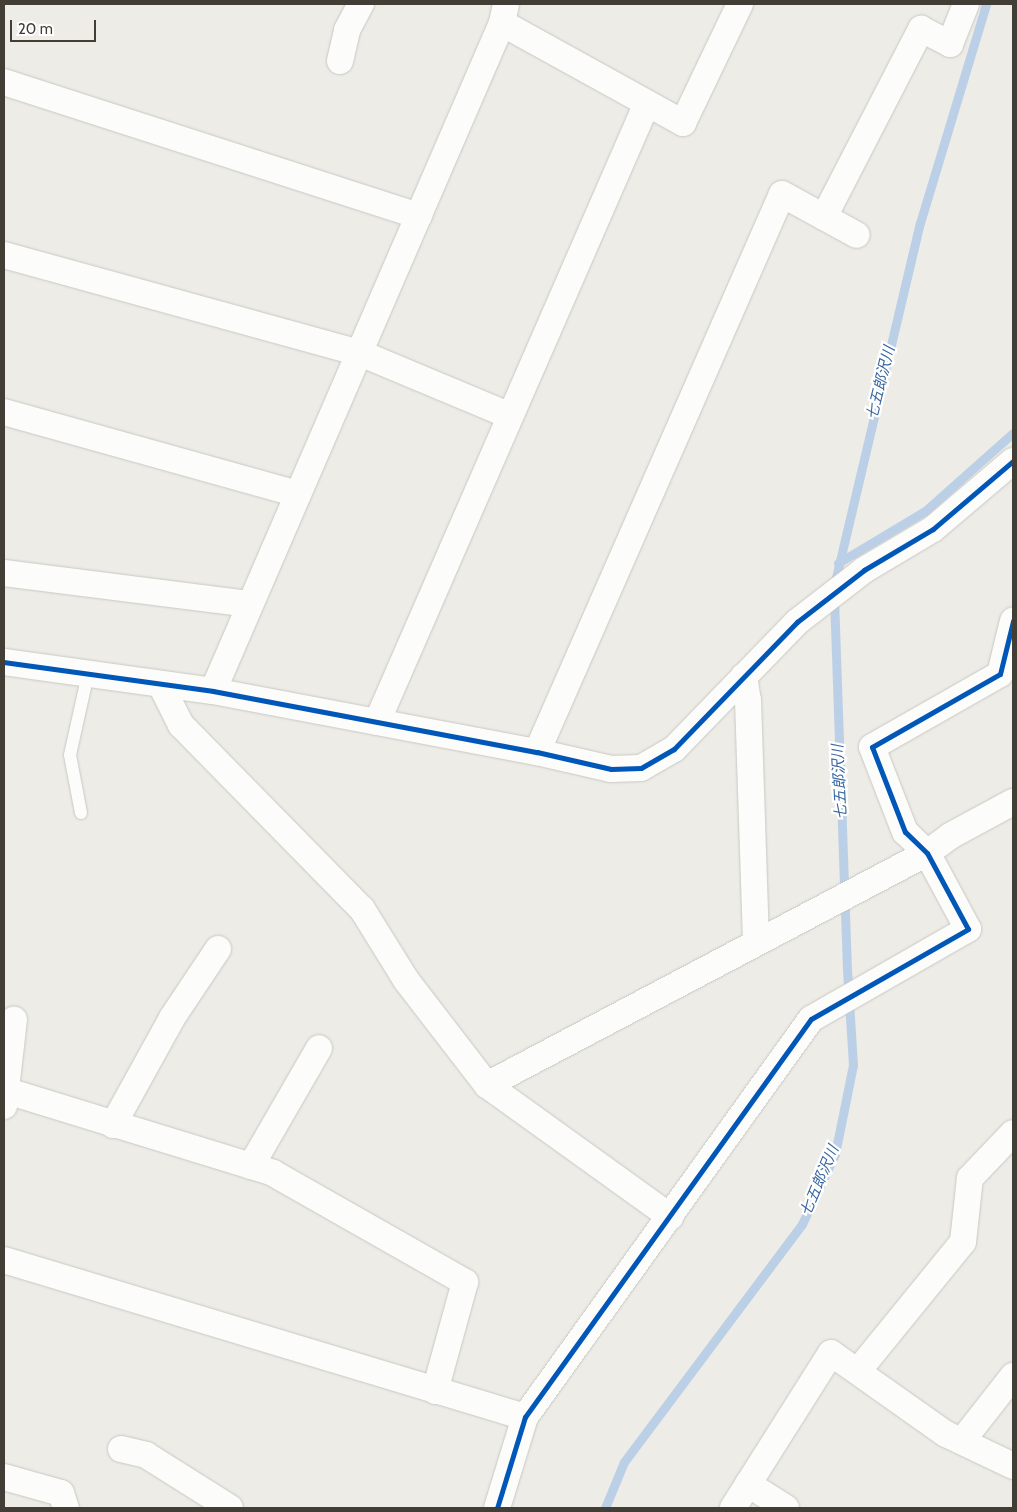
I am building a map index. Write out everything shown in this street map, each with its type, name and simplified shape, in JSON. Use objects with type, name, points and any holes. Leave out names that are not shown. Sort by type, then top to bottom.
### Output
[{"type":"street","points":[[340,61],[347,30],[361,4]]},
{"type":"street","points":[[213,690],[248,604],[419,216],[504,13],[647,103],[683,123],[740,4]]},
{"type":"street","points":[[824,217],[921,30],[950,44],[966,4]]},
{"type":"street","points":[[4,82],[419,216]]},
{"type":"street","points":[[376,722],[508,415],[647,103]]},
{"type":"street","points":[[537,752],[782,194],[857,235]]},
{"type":"street","points":[[4,255],[360,353],[508,415]]},
{"type":"street","points":[[4,412],[298,494]]},
{"type":"street","points":[[4,662],[161,685],[213,690],[537,752],[611,769],[640,768],[674,749],[797,622],[848,583],[933,529],[1013,461]]},
{"type":"street","points":[[4,574],[248,604]]},
{"type":"street","points":[[497,1508],[525,1417],[811,1019],[864,991],[968,929],[927,853],[905,832],[872,747],[1000,674],[1013,621]]},
{"type":"street","points":[[744,676],[748,700],[756,942]]},
{"type":"street","points":[[161,685],[181,725],[362,910],[406,980],[487,1085],[671,1216]]},
{"type":"street","points":[[487,1085],[927,853],[950,836],[1013,802]]},
{"type":"street","points":[[113,1125],[172,1018],[218,949]]},
{"type":"street","points":[[14,1020],[4,1096],[113,1125],[273,1173],[465,1282],[434,1391]]},
{"type":"street","points":[[251,1166],[319,1048]]},
{"type":"street","points":[[858,1371],[963,1242],[970,1178],[1013,1132]]},
{"type":"street","points":[[4,1260],[525,1417]]},
{"type":"street","points":[[733,1508],[832,1353],[946,1434],[1013,1466]]},
{"type":"street","points":[[962,1441],[1013,1376]]},
{"type":"street","points":[[121,1449],[146,1455],[226,1507]]},
{"type":"street","points":[[4,1477],[61,1493],[66,1508]]},
{"type":"street","points":[[748,1484],[786,1508]]},
{"type":"lane","points":[[81,813],[70,755],[88,674]]},
{"type":"waterway","name":"七五郎沢川","points":[[834,586],[920,223],[986,4]]},
{"type":"waterway","points":[[838,563],[925,511],[1013,433]]},
{"type":"waterway","name":"七五郎沢川","points":[[605,1508],[624,1462],[802,1224],[835,1154],[853,1065],[847,970],[834,599]]},
{"type":"cycle path","points":[[4,662],[213,691],[537,752],[611,769],[641,768],[674,749],[797,622],[864,570],[933,529],[1013,461]]},
{"type":"cycle path","points":[[497,1508],[525,1417],[811,1019],[968,929],[927,853],[905,832],[872,747],[1000,674],[1013,621]]}]
